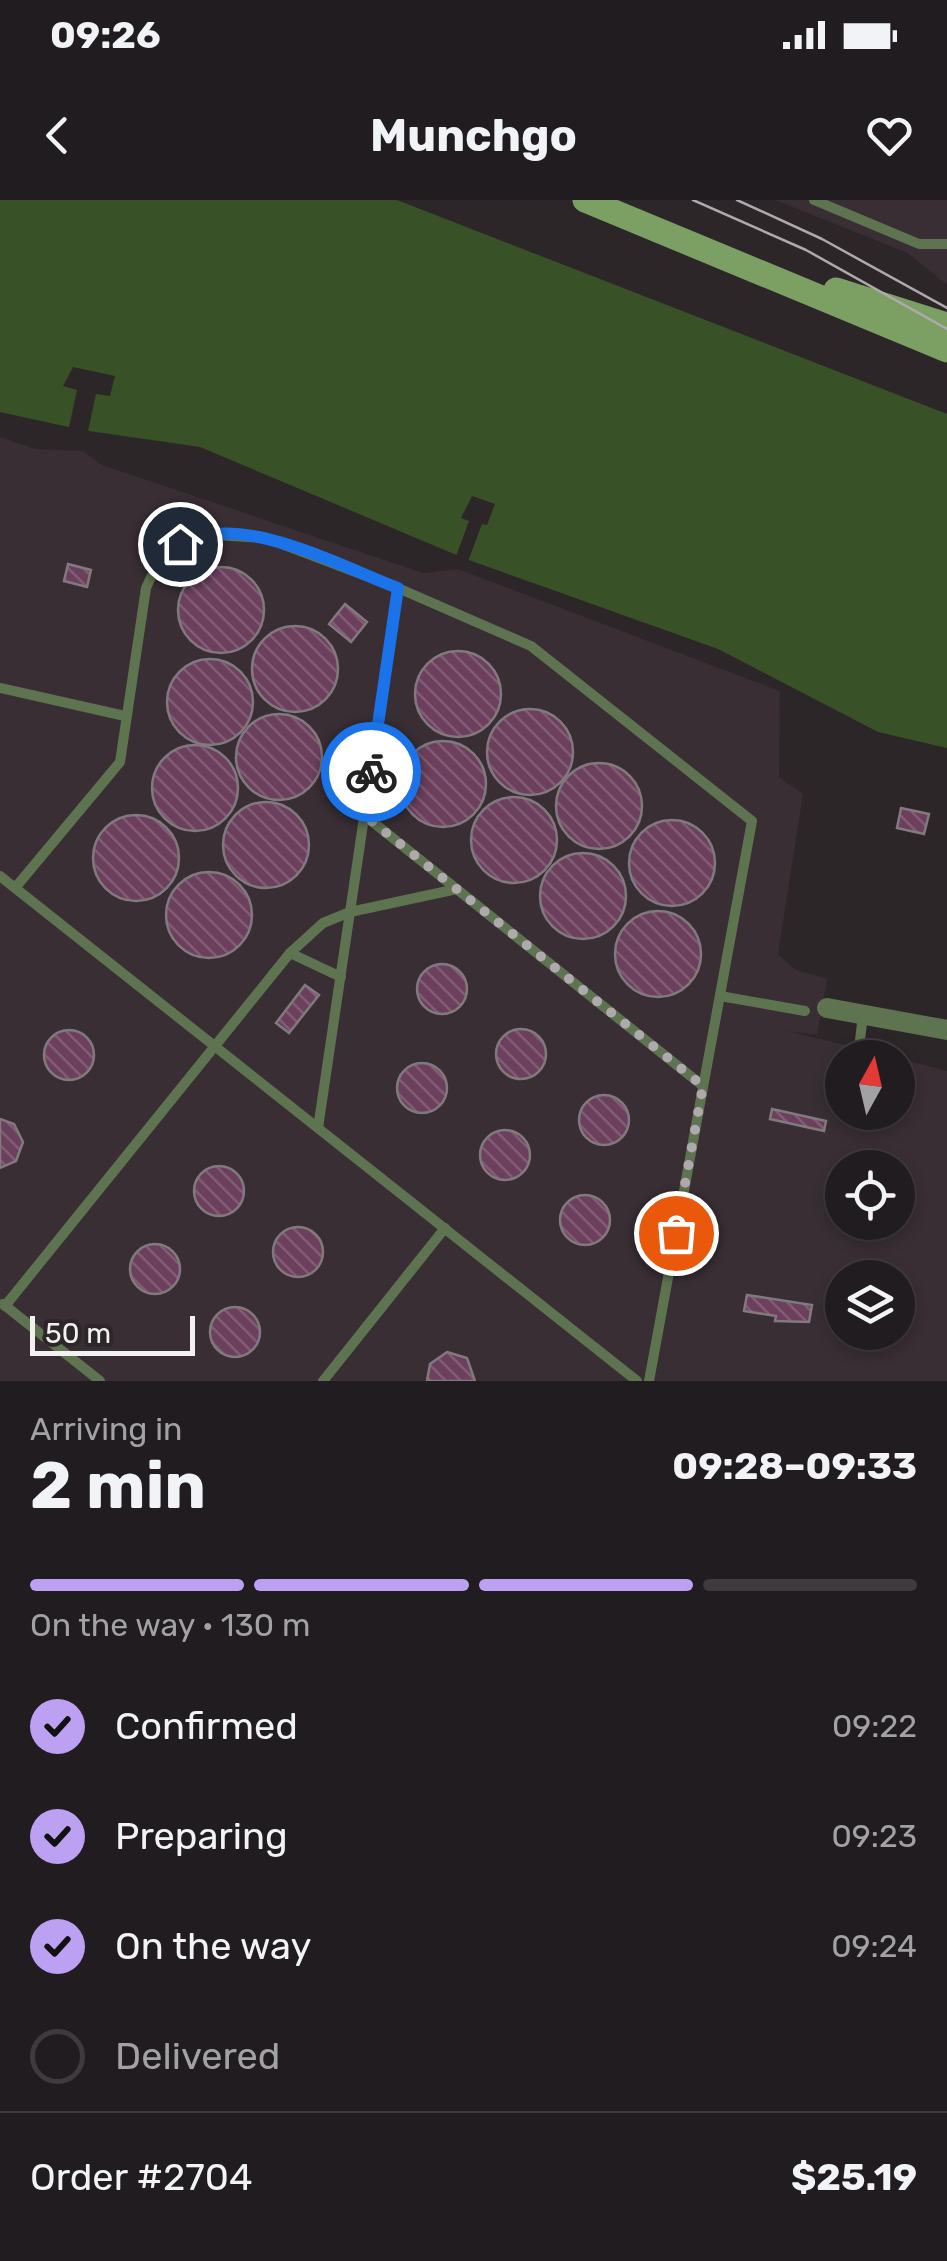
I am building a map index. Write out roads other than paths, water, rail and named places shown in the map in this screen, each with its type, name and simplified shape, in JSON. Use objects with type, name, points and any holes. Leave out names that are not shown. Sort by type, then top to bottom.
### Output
[{"type":"street","points":[[585,200],[740,261],[946,331]]},
{"type":"street","points":[[827,1008],[947,1030]]},
{"type":"lane","points":[[814,200],[919,244],[947,244]]},
{"type":"lane","points":[[15,888],[120,762],[146,588],[162,556],[199,534],[266,538],[398,588],[531,646],[752,821],[649,1381]]},
{"type":"lane","points":[[318,1128],[398,588]]},
{"type":"lane","points":[[0,688],[125,716]]},
{"type":"lane","points":[[364,815],[703,1086]]},
{"type":"lane","points":[[0,876],[638,1381]]},
{"type":"lane","points":[[100,1381],[3,1304],[290,952],[323,923],[350,912],[456,889]]},
{"type":"lane","points":[[290,952],[340,978]]},
{"type":"lane","points":[[720,996],[805,1011]]},
{"type":"lane","points":[[860,1040],[863,1013]]},
{"type":"lane","points":[[323,1381],[444,1228]]},
{"type":"tram line","points":[[693,200],[806,250],[947,329]]},
{"type":"tram line","points":[[737,200],[822,239],[947,308]]}]
